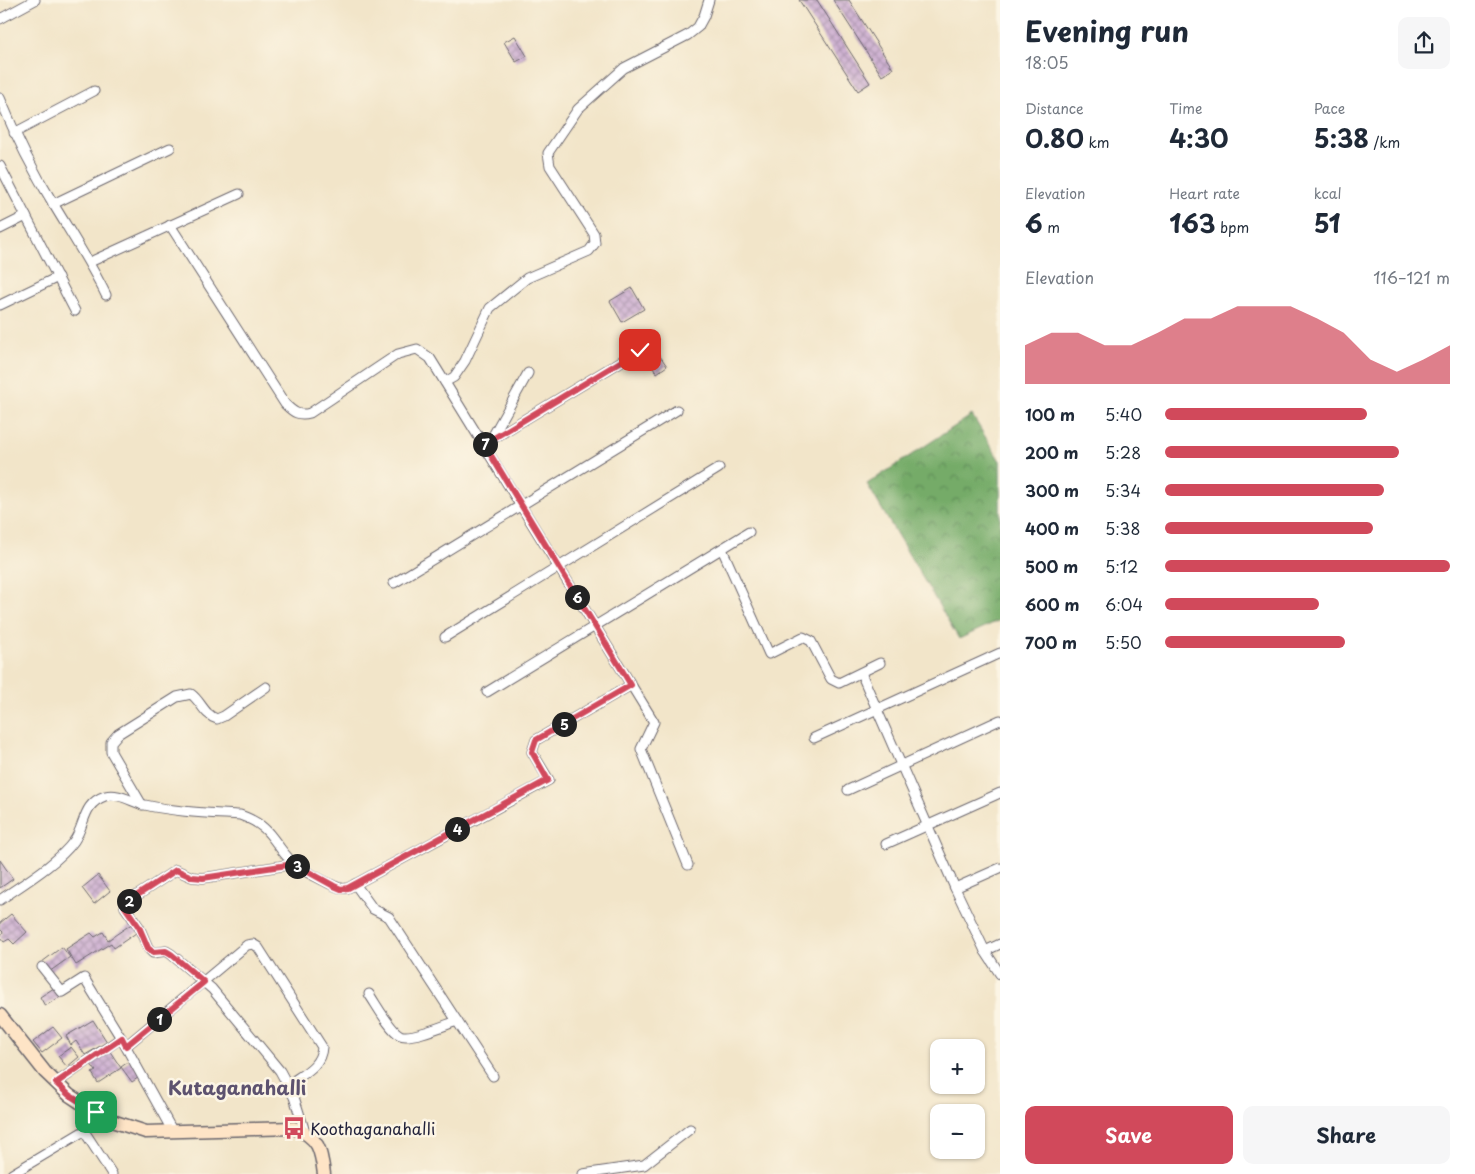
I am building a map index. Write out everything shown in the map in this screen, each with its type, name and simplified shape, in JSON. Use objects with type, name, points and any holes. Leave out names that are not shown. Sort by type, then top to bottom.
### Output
[{"type":"street","points":[[0,19],[35,0]]},
{"type":"street","points":[[445,382],[454,377],[466,361],[490,308],[528,278],[590,251],[595,243],[594,234],[550,166],[548,153],[578,109],[624,68],[688,35],[698,27],[709,0]]},
{"type":"street","points":[[14,133],[94,91]]},
{"type":"street","points":[[0,98],[14,133],[53,204],[90,262],[106,295]]},
{"type":"street","points":[[53,204],[170,148]]},
{"type":"street","points":[[0,166],[75,311]]},
{"type":"street","points":[[90,262],[239,194]]},
{"type":"street","points":[[0,229],[26,216]]},
{"type":"street","points":[[170,225],[285,404],[292,411],[301,415],[310,412],[398,354],[417,349],[430,358],[487,443],[521,505],[654,722],[641,749],[688,865]]},
{"type":"street","points":[[0,305],[58,277]]},
{"type":"street","points":[[487,443],[640,350]]},
{"type":"street","points":[[487,443],[528,373]]},
{"type":"street","points":[[394,583],[677,410]]},
{"type":"street","points":[[445,637],[719,468]]},
{"type":"street","points":[[487,692],[749,532]]},
{"type":"street","points":[[722,549],[769,654],[803,637],[811,641],[831,679],[839,683],[880,663]]},
{"type":"street","points":[[814,738],[1000,653]]},
{"type":"street","points":[[861,672],[955,888],[985,951],[1000,974]]},
{"type":"street","points":[[0,900],[59,857],[75,840],[86,813],[93,802],[107,795],[122,797],[142,805],[157,808],[240,815],[269,831],[294,864],[341,889],[348,888],[548,780],[532,752],[536,740],[631,685]]},
{"type":"street","points":[[142,805],[112,752],[111,742],[118,734],[177,696],[191,694],[207,714],[217,719],[266,687]]},
{"type":"street","points":[[848,790],[1000,720]]},
{"type":"street","points":[[886,844],[1000,793]]},
{"type":"street","points":[[294,864],[203,878],[192,877],[176,870],[127,902],[125,907],[139,927],[148,948],[153,952],[166,951],[171,954],[204,982],[280,1071],[294,1097],[305,1132]]},
{"type":"street","points":[[955,888],[1000,868]]},
{"type":"street","points":[[355,884],[376,912],[389,916],[493,1076]]},
{"type":"street","points":[[56,1083],[124,1042],[204,982],[247,945],[253,944],[258,947],[322,1048],[321,1057],[316,1065],[288,1084]]},
{"type":"street","points":[[985,951],[1000,944]]},
{"type":"street","points":[[42,967],[62,992],[84,978],[124,1042],[173,1132]]},
{"type":"street","points":[[369,994],[391,1026],[400,1035],[410,1036],[457,1021]]},
{"type":"street","points":[[0,1015],[56,1083],[69,1095],[115,1122],[146,1132],[294,1128],[305,1132],[317,1143],[324,1174]]},
{"type":"street","points":[[12,1174],[84,1131],[96,1112]]},
{"type":"street","points":[[633,1174],[690,1129]]},
{"type":"street","points":[[84,1131],[112,1174]]},
{"type":"street","points":[[583,1174],[644,1165]]},
{"type":"green space","points":[[972,415],[1000,461],[1000,620],[959,639],[867,484]]},
{"type":"building","points":[[799,0],[817,0],[870,83],[858,91]]},
{"type":"building","points":[[833,0],[849,0],[893,69],[882,76]]},
{"type":"building","points":[[515,36],[527,56],[516,62],[504,42]]},
{"type":"building","points":[[632,288],[644,309],[622,322],[610,301]]},
{"type":"building","points":[[655,349],[667,366],[657,373],[646,356]]},
{"type":"building","points":[[0,860],[13,879],[0,888]]},
{"type":"building","points":[[98,875],[110,891],[94,904],[82,888]]},
{"type":"building","points":[[11,914],[27,932],[14,944],[9,939],[4,942],[0,937],[3,932],[0,929],[0,923]]},
{"type":"building","points":[[133,923],[139,931],[114,948],[111,943],[76,965],[66,949],[91,933],[95,937],[103,932],[108,940]]},
{"type":"building","points":[[62,947],[70,957],[49,972],[42,962]]},
{"type":"building","points":[[54,988],[60,997],[45,1006],[40,997]]},
{"type":"building","points":[[93,1020],[107,1042],[85,1055],[76,1041],[71,1045],[66,1036]]},
{"type":"building","points":[[53,1027],[62,1038],[42,1053],[33,1042]]},
{"type":"building","points":[[71,1047],[79,1057],[67,1067],[58,1056]]},
{"type":"building","points":[[109,1050],[121,1068],[98,1083],[92,1073],[96,1071],[90,1063]]},
{"type":"building","points":[[131,1060],[142,1075],[132,1082],[121,1067]]},
{"type":"place","name":"Koothaganahalli","points":[[294,1128]]},
{"type":"district","name":"Kutaganahalli","points":[[237,1087]]},
{"type":"route","points":[[96,1112],[69,1095],[56,1083],[122,1038],[126,1046],[204,982],[194,976],[171,954],[166,951],[153,952],[148,948],[139,927],[125,907],[127,902],[176,870],[192,877],[203,878],[294,864],[334,886],[341,889],[348,888],[548,780],[532,752],[536,740],[631,685],[484,444],[640,350]]}]
